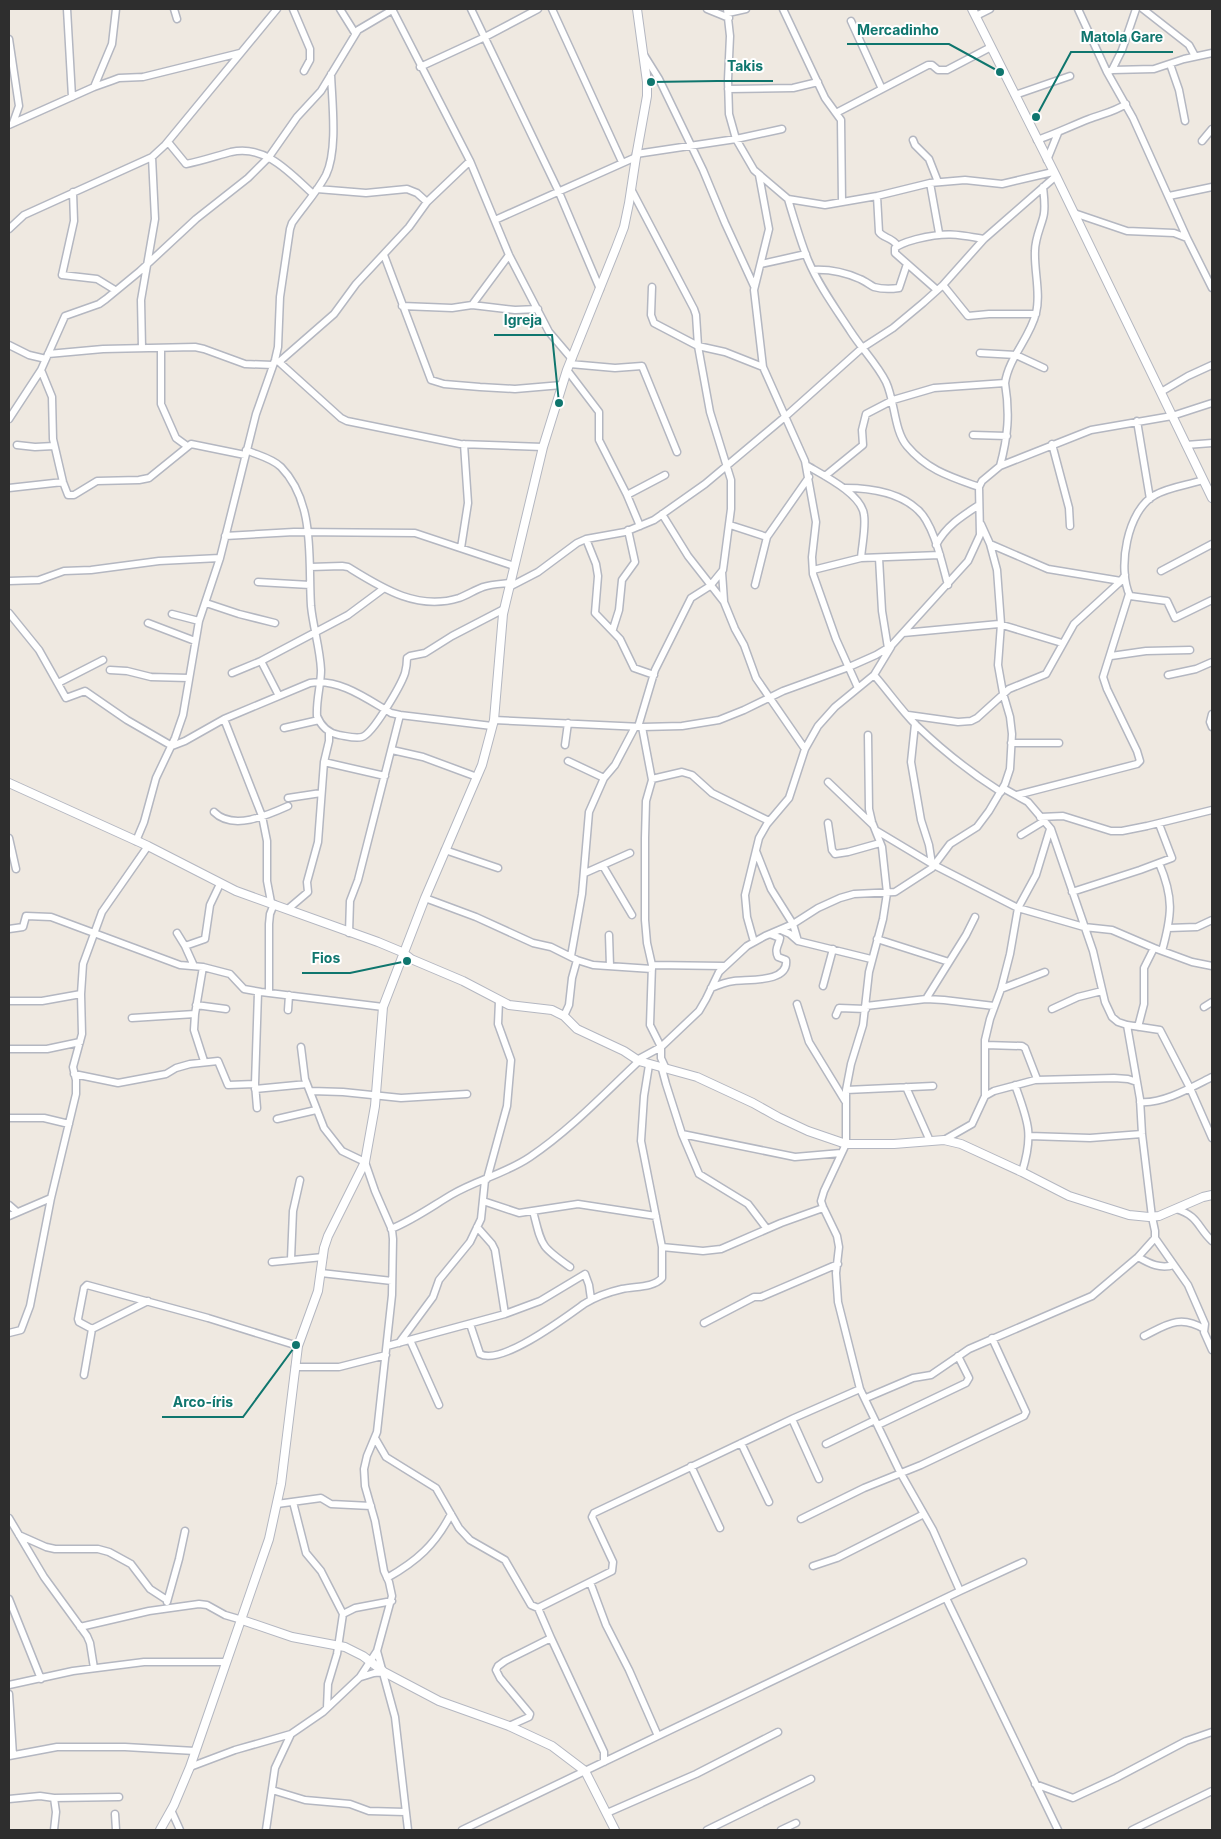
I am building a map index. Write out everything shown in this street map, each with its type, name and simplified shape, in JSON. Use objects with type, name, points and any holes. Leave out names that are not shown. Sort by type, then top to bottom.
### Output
[{"type":"street","points":[[67,9],[72,97]]},
{"type":"street","points":[[94,87],[112,44],[116,9]]},
{"type":"street","points":[[174,9],[177,18]]},
{"type":"street","points":[[9,229],[24,215],[152,157],[168,142],[277,9]]},
{"type":"street","points":[[293,9],[310,49],[310,60],[304,71]]},
{"type":"street","points":[[340,9],[355,33]]},
{"type":"street","points":[[9,420],[41,370],[65,316],[99,304],[146,266],[196,219],[248,178],[269,157],[297,117],[321,91],[355,33],[392,9],[420,67],[470,161],[509,255],[549,332],[599,412],[599,440],[627,495],[640,526]]},
{"type":"street","points":[[472,9],[558,190],[600,289]]},
{"type":"street","points":[[420,67],[485,37],[538,9]]},
{"type":"street","points":[[552,9],[622,162]]},
{"type":"street","points":[[160,1830],[190,1767],[270,1539],[277,1504],[298,1346],[316,1296],[328,1236],[365,1162],[370,1143],[376,1096],[382,1007],[390,990],[402,952],[487,750],[493,723],[504,609],[543,447],[562,385],[624,227],[648,82],[637,9]]},
{"type":"street","points":[[707,9],[728,13],[746,9]]},
{"type":"street","points":[[783,9],[828,104],[841,120],[842,202]]},
{"type":"street","points":[[990,9],[974,12],[1212,498]]},
{"type":"street","points":[[1078,9],[1126,104],[1212,288]]},
{"type":"street","points":[[1110,71],[1122,50],[1136,9]]},
{"type":"street","points":[[1143,9],[1189,45],[1195,56]]},
{"type":"street","points":[[728,13],[730,36],[729,114],[736,139],[754,170],[788,199],[825,205],[877,196],[930,183],[965,180],[1002,184],[1055,174]]},
{"type":"street","points":[[852,21],[882,89]]},
{"type":"street","points":[[9,39],[10,58],[19,106],[28,117]]},
{"type":"street","points":[[836,113],[928,65],[932,65],[938,70],[947,70],[991,47]]},
{"type":"street","points":[[11,124],[94,87],[119,78],[143,77],[240,53]]},
{"type":"street","points":[[1110,71],[1154,69],[1195,56],[1212,53]]},
{"type":"street","points":[[644,54],[659,79],[703,170],[754,286]]},
{"type":"street","points":[[1170,64],[1179,90],[1185,121]]},
{"type":"street","points":[[99,73],[111,81]]},
{"type":"street","points":[[136,841],[144,822],[154,786],[183,716],[199,621],[220,558],[263,391],[276,362],[280,297],[290,229],[292,223],[327,173],[331,154],[331,74]]},
{"type":"street","points":[[1015,95],[1070,76]]},
{"type":"street","points":[[728,89],[793,88],[818,82]]},
{"type":"street","points":[[321,91],[332,102]]},
{"type":"street","points":[[1037,140],[1058,133],[1090,118],[1115,111],[1126,104]]},
{"type":"street","points":[[11,124],[19,106]]},
{"type":"street","points":[[495,220],[636,156],[782,129]]},
{"type":"street","points":[[1202,141],[1212,129]]},
{"type":"street","points":[[1047,160],[1058,133]]},
{"type":"street","points":[[913,140],[915,145],[930,159],[938,182]]},
{"type":"street","points":[[168,142],[186,164],[234,151],[250,151],[269,157],[315,192],[366,193],[407,189],[417,193],[427,202]]},
{"type":"street","points":[[142,348],[141,300],[155,219],[152,157]]},
{"type":"street","points":[[9,345],[29,355],[47,357],[103,349],[195,347],[245,364],[276,362],[334,314],[356,284],[409,227],[427,202],[470,161]]},
{"type":"street","points":[[310,568],[348,567],[383,589],[413,599],[438,602],[459,598],[485,587],[509,585],[538,572],[577,543],[586,539],[640,526],[662,514],[726,467],[862,348],[893,328],[937,290],[984,238],[1043,187],[1055,174]]},
{"type":"street","points":[[759,175],[769,229],[754,286],[754,302],[762,367],[799,444],[806,465],[816,522],[812,557],[813,570],[833,630],[858,688]]},
{"type":"street","points":[[930,183],[939,233]]},
{"type":"street","points":[[1169,196],[1212,186]]},
{"type":"street","points":[[1000,466],[1007,436],[1008,409],[1005,383],[1007,372],[1036,314],[1037,264],[1035,254],[1040,226],[1044,218],[1043,187]]},
{"type":"street","points":[[631,189],[696,315],[698,346],[710,412],[731,480],[730,525],[722,572],[724,602],[744,645],[756,678],[804,749]]},
{"type":"street","points":[[73,192],[74,221],[62,275],[97,279],[115,290]]},
{"type":"street","points":[[877,196],[879,232],[897,245]]},
{"type":"street","points":[[788,199],[806,254],[828,298],[886,381],[893,400],[901,437],[906,445],[935,470],[979,487]]},
{"type":"street","points":[[1074,213],[1127,231],[1174,233],[1187,238]]},
{"type":"street","points":[[897,245],[939,233],[984,238]]},
{"type":"street","points":[[897,245],[895,253],[937,290]]},
{"type":"street","points":[[761,264],[806,254]]},
{"type":"street","points":[[384,255],[431,380],[471,386],[515,389],[562,385]]},
{"type":"street","points":[[472,305],[509,255]]},
{"type":"street","points":[[813,270],[842,272],[862,279],[874,287],[894,289],[899,288],[907,264]]},
{"type":"street","points":[[943,284],[968,316],[1036,314]]},
{"type":"street","points":[[652,287],[651,315],[654,323],[698,346],[725,352],[762,367]]},
{"type":"street","points":[[402,306],[452,308],[472,305],[516,310],[538,309]]},
{"type":"street","points":[[161,349],[161,404],[176,438],[188,446]]},
{"type":"street","points":[[980,352],[1016,355],[1044,368]]},
{"type":"street","points":[[276,362],[341,418],[464,444],[543,447]]},
{"type":"street","points":[[570,364],[615,368],[642,366],[677,452]]},
{"type":"street","points":[[1161,392],[1188,376],[1212,365]]},
{"type":"street","points":[[41,370],[52,397],[54,446],[63,482],[70,495],[74,495],[97,481],[149,478],[194,443],[246,453],[272,461],[280,466],[296,490],[302,505],[308,533],[312,608],[321,672],[317,710],[319,720],[329,732],[351,737],[365,736],[385,709],[404,675],[410,656],[425,653],[452,636],[504,609]]},
{"type":"street","points":[[825,476],[863,445],[862,430],[866,414],[893,400],[934,388],[1005,383]]},
{"type":"street","points":[[172,746],[185,741],[224,719],[310,683],[320,681],[342,686],[400,715],[493,723],[568,723],[638,727],[682,726],[719,720],[876,655],[890,647],[968,561],[980,535],[979,487],[982,481],[1000,466],[1091,430],[1172,416],[1212,403]]},
{"type":"street","points":[[1137,421],[1150,498]]},
{"type":"street","points":[[973,435],[1007,436]]},
{"type":"street","points":[[1186,445],[1212,443]]},
{"type":"street","points":[[461,548],[468,503],[464,444]]},
{"type":"street","points":[[1052,444],[1069,508],[1070,526]]},
{"type":"street","points":[[17,445],[54,446]]},
{"type":"street","points":[[806,465],[845,488],[864,512],[861,558]]},
{"type":"street","points":[[627,495],[665,475]]},
{"type":"street","points":[[755,585],[767,537],[809,477]]},
{"type":"street","points":[[1017,795],[1137,764],[1140,761],[1103,674],[1111,656],[1129,594],[1125,575],[1125,545],[1130,525],[1142,505],[1150,498],[1160,493],[1203,480]]},
{"type":"street","points":[[9,488],[63,482]]},
{"type":"street","points":[[845,488],[865,488],[898,497],[918,510],[931,529],[948,585]]},
{"type":"street","points":[[936,545],[953,523],[979,505]]},
{"type":"street","points":[[662,514],[688,556],[724,602]]},
{"type":"street","points":[[391,1229],[407,1222],[452,1194],[512,1168],[531,1157],[558,1135],[638,1060],[661,1046],[699,1011],[718,972],[747,946],[793,924],[818,908],[840,898],[854,894],[895,892],[933,865],[950,844],[977,827],[985,818],[1002,790],[1010,770],[1011,743],[1010,717],[1003,694],[998,665],[1001,624],[997,570],[990,544],[980,521]]},
{"type":"street","points":[[730,525],[767,537]]},
{"type":"street","points":[[612,629],[619,610],[622,580],[635,562],[628,530]]},
{"type":"street","points":[[225,536],[308,533],[415,533],[514,566]]},
{"type":"street","points":[[586,539],[596,564],[598,576],[596,613],[620,639],[634,668],[654,675]]},
{"type":"street","points":[[990,544],[1048,568],[1121,581]]},
{"type":"street","points":[[1161,571],[1212,544]]},
{"type":"street","points":[[813,570],[861,558],[940,555]]},
{"type":"street","points":[[9,581],[39,580],[64,571],[91,570],[159,561],[220,558]]},
{"type":"street","points":[[879,558],[884,631],[890,647]]},
{"type":"street","points":[[564,1016],[571,998],[585,873],[589,812],[604,778],[638,727],[654,675],[692,598],[710,586],[722,572]]},
{"type":"street","points":[[908,715],[958,722],[970,721],[985,712],[1014,686],[1044,675],[1074,624],[1121,581],[1125,575]]},
{"type":"street","points":[[258,582],[310,585]]},
{"type":"street","points":[[232,673],[261,661],[348,615],[383,589]]},
{"type":"street","points":[[1129,594],[1131,596],[1167,601],[1175,618],[1212,600]]},
{"type":"street","points":[[206,603],[275,623]]},
{"type":"street","points":[[9,613],[39,650],[66,698],[85,691],[127,720],[172,746]]},
{"type":"street","points":[[172,614],[199,621]]},
{"type":"street","points":[[148,623],[195,641]]},
{"type":"street","points":[[884,631],[902,635],[1001,624],[1062,643]]},
{"type":"street","points":[[754,942],[747,918],[746,895],[759,838],[769,821],[789,798],[804,749],[825,717],[874,675],[890,647]]},
{"type":"street","points":[[1111,656],[1190,650]]},
{"type":"street","points":[[58,683],[103,660]]},
{"type":"street","points":[[261,661],[278,696]]},
{"type":"street","points":[[1168,675],[1196,669],[1212,662]]},
{"type":"street","points":[[110,670],[127,670],[151,676],[189,678]]},
{"type":"street","points":[[874,675],[915,724],[984,781],[1017,795],[1028,802],[1050,829],[1093,951],[1104,1002],[1112,1017],[1118,1022],[1160,1030],[1190,1088],[1212,1138]]},
{"type":"street","points":[[1212,714],[1210,722],[1212,727]]},
{"type":"street","points":[[349,932],[350,901],[358,880],[400,715]]},
{"type":"street","points":[[224,719],[262,816],[267,841],[267,881],[273,903],[269,924],[269,993]]},
{"type":"street","points":[[284,728],[319,720]]},
{"type":"street","points":[[565,745],[568,723]]},
{"type":"street","points":[[915,724],[911,762],[933,865]]},
{"type":"street","points":[[638,727],[652,779],[646,811],[645,912],[647,943],[652,967],[650,1025],[661,1046],[661,1058],[665,1069],[666,1084],[682,1134],[699,1174],[748,1204],[767,1229]]},
{"type":"street","points":[[288,909],[308,892],[308,882],[318,842],[324,762],[329,732]]},
{"type":"street","points":[[868,735],[869,809],[880,843],[887,893],[883,919],[871,959],[863,1025],[851,1064],[846,1090],[846,1144],[822,1197],[823,1208],[837,1236],[838,1264],[836,1273],[839,1308],[860,1389],[900,1472],[943,1551],[960,1591]]},
{"type":"street","points":[[1011,743],[1058,743]]},
{"type":"street","points":[[392,750],[423,757],[477,777]]},
{"type":"street","points":[[568,760],[604,778]]},
{"type":"street","points":[[324,762],[385,776]]},
{"type":"street","points":[[652,779],[682,772],[687,773],[700,781],[712,793],[769,821]]},
{"type":"street","points":[[9,782],[148,846],[236,891],[402,952],[411,959],[463,981],[498,1001],[509,1005],[543,1008],[564,1016],[577,1029],[624,1051],[638,1060],[708,1082],[808,1131],[846,1144],[894,1144],[930,1140],[944,1140],[961,1144],[1080,1200],[1130,1215],[1159,1216],[1212,1195]]},
{"type":"street","points":[[828,782],[875,828],[933,865],[1018,908],[1084,926],[1112,930],[1192,962],[1212,966]]},
{"type":"street","points":[[288,798],[321,793]]},
{"type":"street","points":[[214,812],[226,819],[237,821],[262,816],[288,806]]},
{"type":"street","points":[[1021,835],[1042,819],[1071,817],[1111,831],[1159,824],[1212,810]]},
{"type":"street","points":[[828,823],[832,850],[835,854],[880,843]]},
{"type":"street","points":[[1072,892],[1159,863],[1172,856],[1159,824]]},
{"type":"street","points":[[944,1140],[972,1124],[985,1096],[985,1045],[990,1019],[1001,989],[1010,954],[1018,908],[1036,875],[1050,829]]},
{"type":"street","points":[[9,838],[16,869]]},
{"type":"street","points":[[9,1333],[22,1330],[29,1312],[51,1198],[77,1087],[73,1067],[82,1034],[81,994],[83,964],[108,902],[148,846]]},
{"type":"street","points":[[445,850],[498,868]]},
{"type":"street","points":[[756,851],[771,888],[793,924],[798,941]]},
{"type":"street","points":[[585,873],[630,853]]},
{"type":"street","points":[[1159,863],[1170,893],[1168,928],[1162,951]]},
{"type":"street","points":[[603,866],[632,915]]},
{"type":"street","points":[[186,946],[206,938],[210,905],[220,884]]},
{"type":"street","points":[[425,898],[476,917],[533,943],[551,947],[592,965],[652,967],[724,966]]},
{"type":"street","points":[[9,929],[22,926],[25,917],[51,917],[180,965],[203,967],[230,974],[244,989],[382,1007]]},
{"type":"street","points":[[926,999],[950,962],[975,917]]},
{"type":"street","points":[[1168,928],[1197,927],[1212,920]]},
{"type":"street","points":[[781,930],[790,934],[798,941],[871,959]]},
{"type":"street","points":[[177,933],[186,946],[194,966]]},
{"type":"street","points":[[711,988],[734,981],[770,978],[783,970],[786,960],[778,957],[776,953],[776,944],[780,938],[770,934]]},
{"type":"street","points":[[609,935],[610,966]]},
{"type":"street","points":[[878,939],[950,962]]},
{"type":"street","points":[[1138,1026],[1144,1004],[1144,968],[1154,948]]},
{"type":"street","points":[[823,986],[833,949]]},
{"type":"street","points":[[203,967],[196,1005],[194,1030],[204,1061]]},
{"type":"street","points":[[1001,989],[1045,972]]},
{"type":"street","points":[[1052,1009],[1078,997],[1102,991]]},
{"type":"street","points":[[256,1108],[258,992]]},
{"type":"street","points":[[9,1001],[42,1001],[81,994]]},
{"type":"street","points":[[288,995],[288,1010]]},
{"type":"street","points":[[836,1015],[838,1008],[866,1007],[926,999],[994,1006]]},
{"type":"street","points":[[398,1344],[433,1297],[439,1280],[470,1242],[481,1218],[486,1180],[507,1106],[511,1060],[498,1024],[498,1001]]},
{"type":"street","points":[[1204,1007],[1212,1002]]},
{"type":"street","points":[[797,1004],[809,1042],[845,1102]]},
{"type":"street","points":[[196,1005],[226,1009]]},
{"type":"street","points":[[132,1018],[195,1014]]},
{"type":"street","points":[[866,1398],[913,1378],[932,1375],[958,1356],[992,1338],[1092,1296],[1138,1257],[1154,1238],[1155,1231],[1142,1134],[1140,1102],[1127,1025]]},
{"type":"street","points":[[9,1049],[47,1049],[80,1042]]},
{"type":"street","points":[[985,1045],[1022,1046],[1025,1048],[1037,1080]]},
{"type":"street","points":[[190,1767],[235,1750],[291,1734],[327,1708],[360,1677],[371,1662],[377,1651],[392,1601],[391,1590],[365,1486],[364,1469],[377,1432],[387,1346],[393,1239],[391,1229],[365,1162],[337,1147],[324,1128],[303,1070],[301,1047]]},
{"type":"street","points":[[74,1074],[118,1083],[166,1074],[176,1068],[204,1061],[220,1062],[228,1085],[307,1084]]},
{"type":"street","points":[[470,1324],[480,1354],[491,1356],[524,1345],[591,1299],[622,1289],[659,1281],[663,1275],[662,1247],[641,1141],[644,1096],[649,1065]]},
{"type":"street","points":[[1140,1102],[1151,1101],[1190,1088],[1212,1077]]},
{"type":"street","points":[[985,1096],[994,1091],[1037,1080],[1114,1078],[1128,1079],[1136,1082]]},
{"type":"street","points":[[1015,1085],[1028,1121],[1030,1136],[1022,1172]]},
{"type":"street","points":[[846,1090],[933,1086]]},
{"type":"street","points":[[906,1087],[930,1140]]},
{"type":"street","points":[[311,1092],[343,1092],[401,1098],[467,1094]]},
{"type":"street","points":[[277,1119],[316,1110]]},
{"type":"street","points":[[9,1118],[44,1118],[69,1124]]},
{"type":"street","points":[[682,1134],[795,1157],[842,1154]]},
{"type":"street","points":[[1030,1136],[1090,1138],[1142,1134]]},
{"type":"street","points":[[291,1259],[293,1211],[300,1180]]},
{"type":"street","points":[[9,1216],[51,1198]]},
{"type":"street","points":[[484,1201],[519,1213],[578,1204],[656,1216]]},
{"type":"street","points":[[9,1204],[17,1212]]},
{"type":"street","points":[[662,1247],[702,1251],[721,1249],[823,1208]]},
{"type":"street","points":[[1176,1209],[1188,1212],[1212,1241]]},
{"type":"street","points":[[533,1211],[542,1244],[549,1252],[570,1266]]},
{"type":"street","points":[[477,1227],[495,1250],[505,1314]]},
{"type":"street","points":[[1154,1238],[1188,1285],[1205,1324],[1204,1332],[1212,1350]]},
{"type":"street","points":[[272,1262],[323,1257]]},
{"type":"street","points":[[1138,1257],[1156,1266],[1166,1268],[1174,1265]]},
{"type":"street","points":[[704,1323],[754,1297],[761,1296],[838,1264]]},
{"type":"street","points":[[321,1273],[392,1281]]},
{"type":"street","points":[[387,1346],[505,1314],[540,1300],[585,1274],[591,1299]]},
{"type":"street","points":[[92,1329],[79,1322],[78,1319],[84,1288],[87,1285],[148,1301],[298,1346]]},
{"type":"street","points":[[92,1329],[148,1301]]},
{"type":"street","points":[[1144,1336],[1172,1322],[1190,1322],[1204,1329]]},
{"type":"street","points":[[84,1376],[92,1329]]},
{"type":"street","points":[[802,1519],[900,1472],[922,1465],[1024,1416],[1026,1412],[992,1338]]},
{"type":"street","points":[[410,1340],[439,1405]]},
{"type":"street","points":[[295,1367],[339,1367],[386,1355]]},
{"type":"street","points":[[826,1444],[966,1384],[969,1378],[958,1356]]},
{"type":"street","points":[[374,1438],[386,1457],[436,1488],[459,1528],[470,1540],[505,1560],[531,1606],[538,1608],[609,1573],[614,1566],[592,1515],[691,1466],[860,1389]]},
{"type":"street","points":[[792,1419],[819,1479]]},
{"type":"street","points":[[742,1443],[769,1502]]},
{"type":"street","points":[[691,1466],[720,1528]]},
{"type":"street","points":[[277,1504],[321,1498],[331,1504],[371,1506]]},
{"type":"street","points":[[293,1502],[306,1553],[321,1571],[343,1614],[338,1646],[328,1684],[327,1708]]},
{"type":"street","points":[[387,1578],[416,1560],[440,1534],[451,1514]]},
{"type":"street","points":[[813,1566],[836,1558],[924,1514]]},
{"type":"street","points":[[10,1522],[44,1577],[90,1643],[94,1668]]},
{"type":"street","points":[[168,1604],[184,1531]]},
{"type":"street","points":[[19,1535],[46,1547],[98,1549],[109,1552],[131,1564],[150,1589],[168,1604]]},
{"type":"street","points":[[462,1830],[1023,1562]]},
{"type":"street","points":[[590,1582],[606,1625],[629,1670],[658,1736]]},
{"type":"street","points":[[946,1598],[1058,1830]]},
{"type":"street","points":[[9,1599],[41,1679]]},
{"type":"street","points":[[343,1614],[355,1608],[392,1601]]},
{"type":"street","points":[[80,1627],[168,1604],[204,1604],[225,1615],[292,1637],[338,1646],[356,1652],[384,1672],[439,1701],[509,1726],[552,1746],[585,1771],[615,1830]]},
{"type":"street","points":[[538,1608],[604,1752],[604,1762]]},
{"type":"street","points":[[509,1726],[526,1720],[530,1717],[530,1714],[496,1672],[497,1667],[505,1661],[551,1638]]},
{"type":"street","points":[[377,1651],[384,1672],[398,1738],[408,1827],[415,1830]]},
{"type":"street","points":[[9,1685],[94,1668],[144,1662],[226,1662]]},
{"type":"street","points":[[360,1677],[384,1672]]},
{"type":"street","points":[[9,1694],[11,1756],[58,1747],[125,1747],[195,1751]]},
{"type":"street","points":[[607,1813],[696,1774],[778,1732]]},
{"type":"street","points":[[1035,1784],[1073,1798],[1116,1778],[1186,1741],[1212,1732]]},
{"type":"street","points":[[266,1830],[276,1764],[291,1734]]},
{"type":"street","points":[[707,1830],[811,1779]]},
{"type":"street","points":[[272,1790],[305,1800],[350,1804],[369,1810],[405,1812]]},
{"type":"street","points":[[1132,1830],[1212,1791]]},
{"type":"street","points":[[9,1799],[40,1796],[54,1798],[119,1797]]},
{"type":"street","points":[[54,1798],[56,1812],[54,1830]]},
{"type":"street","points":[[171,1810],[180,1830]]},
{"type":"street","points":[[115,1814],[116,1830]]},
{"type":"street","points":[[781,1830],[796,1823]]},
{"type":"place","name":"Mercadinho","points":[[1000,72]]},
{"type":"place","name":"Takis","points":[[651,82]]},
{"type":"place","name":"Matola Gare","points":[[1036,117]]},
{"type":"place","name":"Igreja","points":[[559,403]]},
{"type":"place","name":"Fios","points":[[407,961]]},
{"type":"place","name":"Arco-íris","points":[[296,1345]]}]
